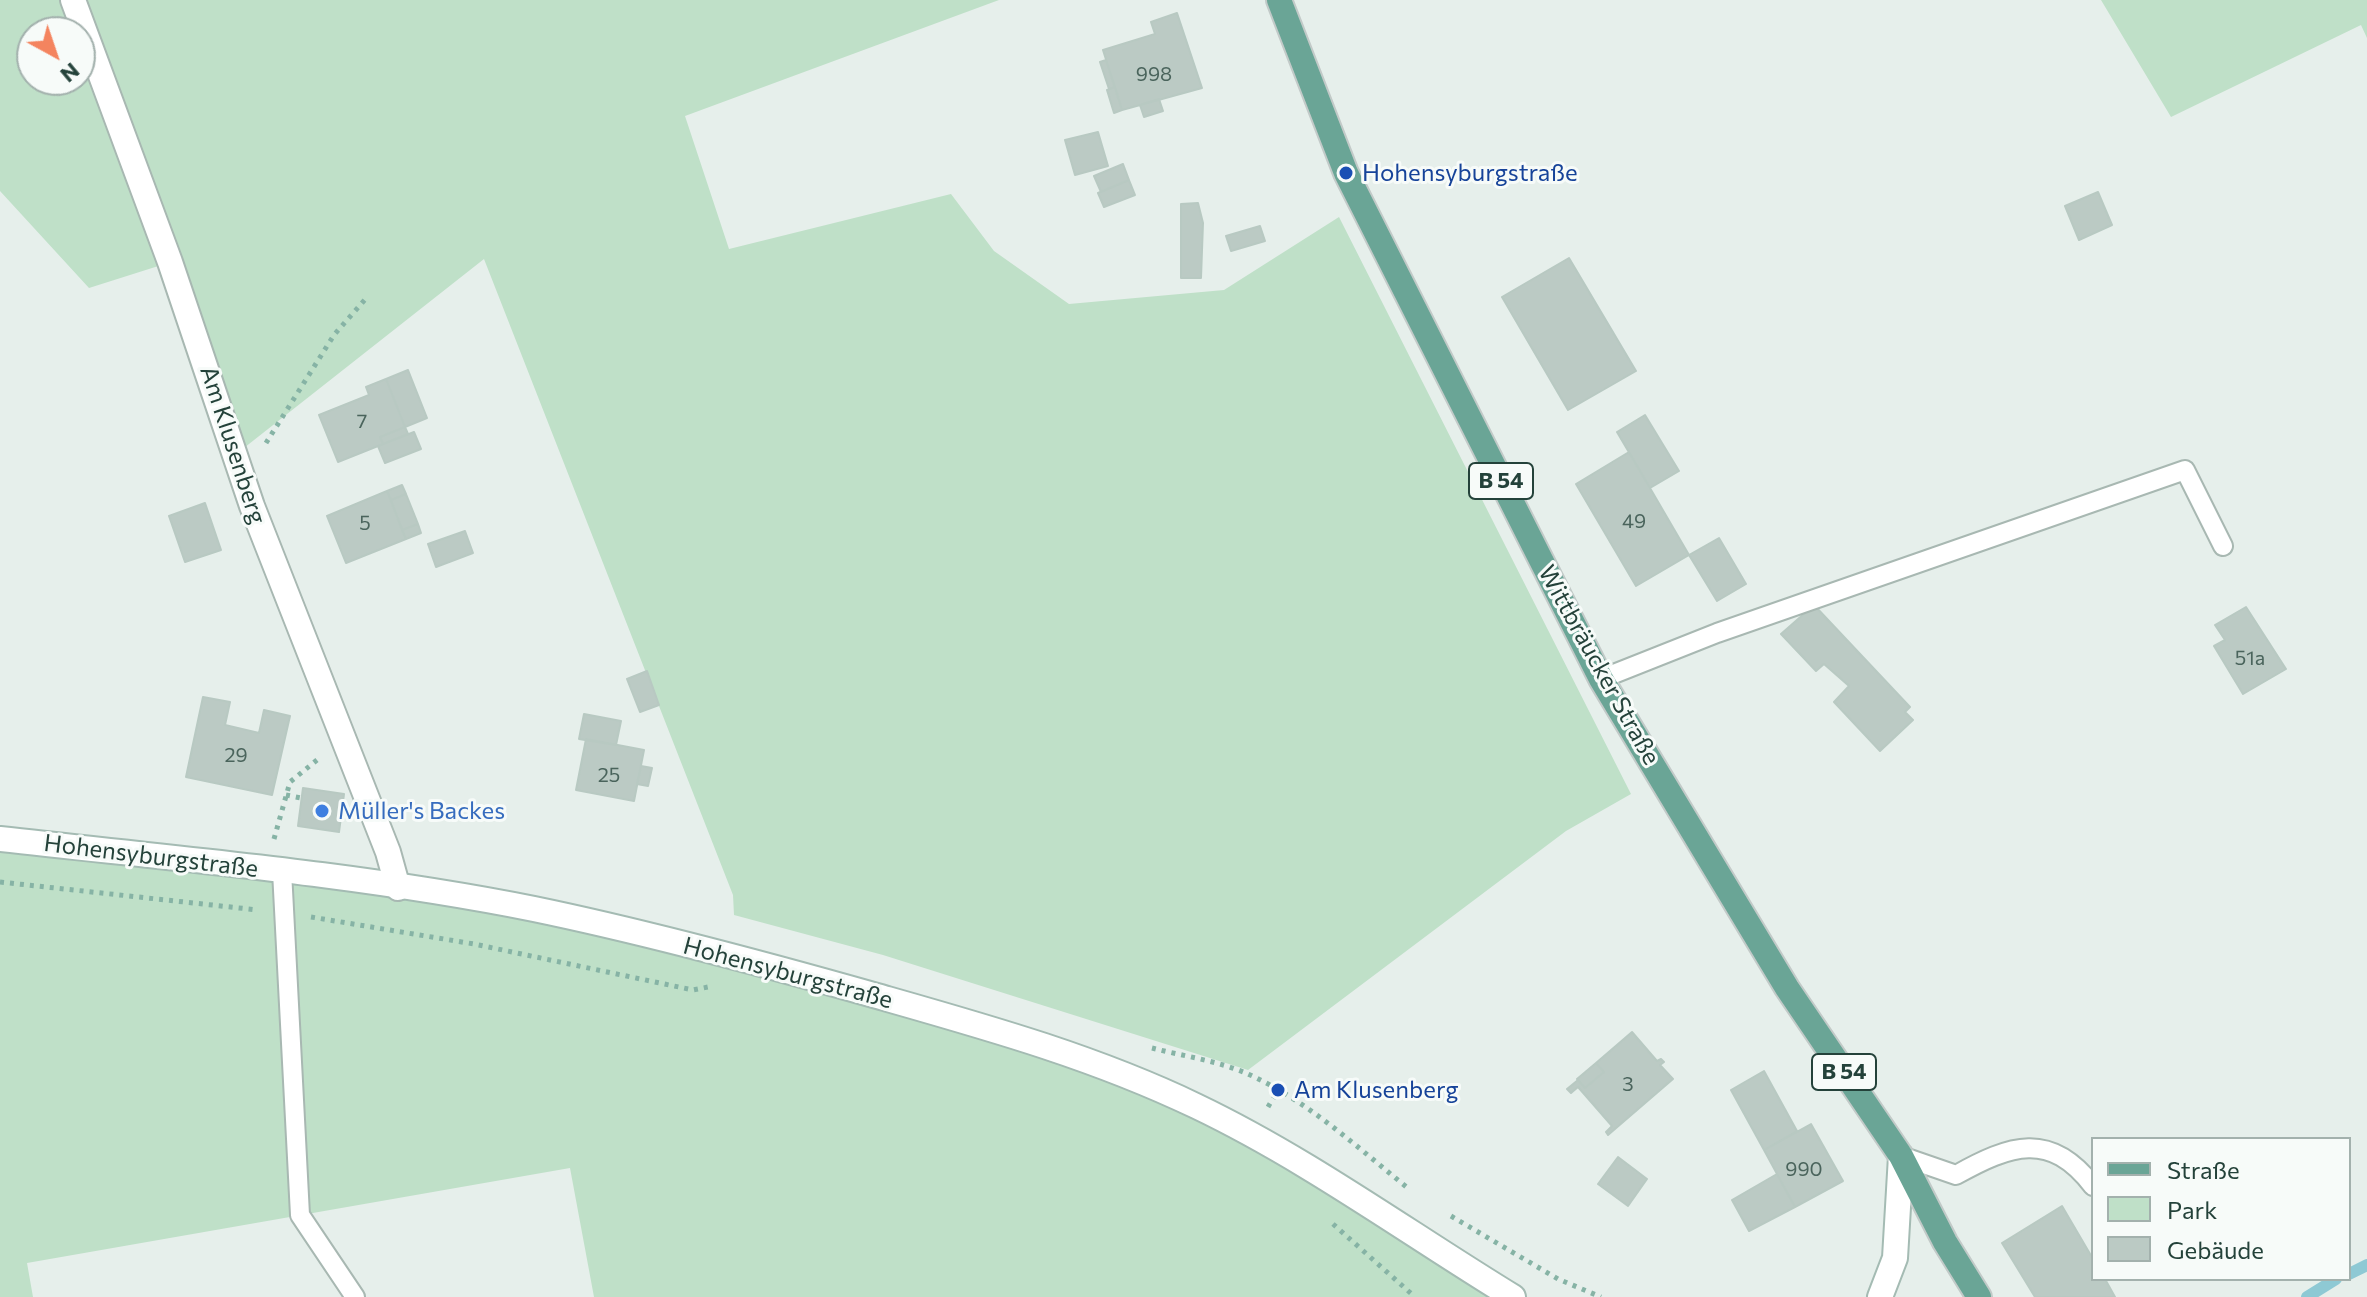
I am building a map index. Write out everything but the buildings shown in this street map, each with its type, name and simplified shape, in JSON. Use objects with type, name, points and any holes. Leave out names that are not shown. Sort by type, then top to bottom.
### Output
[{"type":"main road","name":"Am Klusenberg","points":[[73,0],[175,275],[244,482],[388,852],[398,888]]},
{"type":"main road","name":"Wittbräucker Straße","points":[[1279,0],[1346,173],[1601,679],[1787,988],[1901,1156],[1945,1242],[1979,1297]]},
{"type":"main road","name":"Hohensyburgstraße","points":[[0,839],[272,870],[533,909],[705,950],[999,1030],[1106,1066],[1252,1135],[1513,1297]]},
{"type":"main road","points":[[1880,1297],[1895,1258],[1901,1156]]},
{"type":"lane","points":[[1601,679],[1717,633],[2185,470],[2223,546]]},
{"type":"lane","points":[[272,870],[284,912],[300,1215],[355,1297]]},
{"type":"lane","points":[[1901,1156],[1956,1175],[1993,1154],[2043,1146],[2079,1168],[2091,1183]]},
{"type":"path","points":[[244,482],[297,388],[334,335],[368,296]]},
{"type":"path","points":[[272,870],[290,782],[343,739]]},
{"type":"path","points":[[286,795],[301,798]]},
{"type":"path","points":[[0,882],[284,912],[474,944],[693,990],[716,985]]},
{"type":"path","points":[[1325,1218],[1415,1297]]},
{"type":"green space","points":[[0,0],[999,0],[685,116],[729,249],[951,194],[994,251],[1069,304],[1224,290],[1339,217],[1631,794],[1566,831],[1248,1070],[883,955],[734,915],[733,895],[484,259],[235,455],[171,262],[89,288],[0,191]]},
{"type":"green space","points":[[2101,0],[2367,0],[2367,38],[2361,25],[2171,117]]},
{"type":"green space","points":[[0,839],[282,871],[705,950],[1197,1106],[1513,1297],[594,1297],[570,1168],[27,1263],[33,1297],[0,1297]]},
{"type":"waterway","points":[[2351,1273],[2367,1265]]},
{"type":"waterway","points":[[2307,1297],[2333,1281]]},
{"type":"place","name":"Hohensyburgstraße","points":[[1346,173]]},
{"type":"place","name":"Müller's Backes","points":[[322,811]]},
{"type":"place","name":"Am Klusenberg","points":[[1278,1090]]}]
